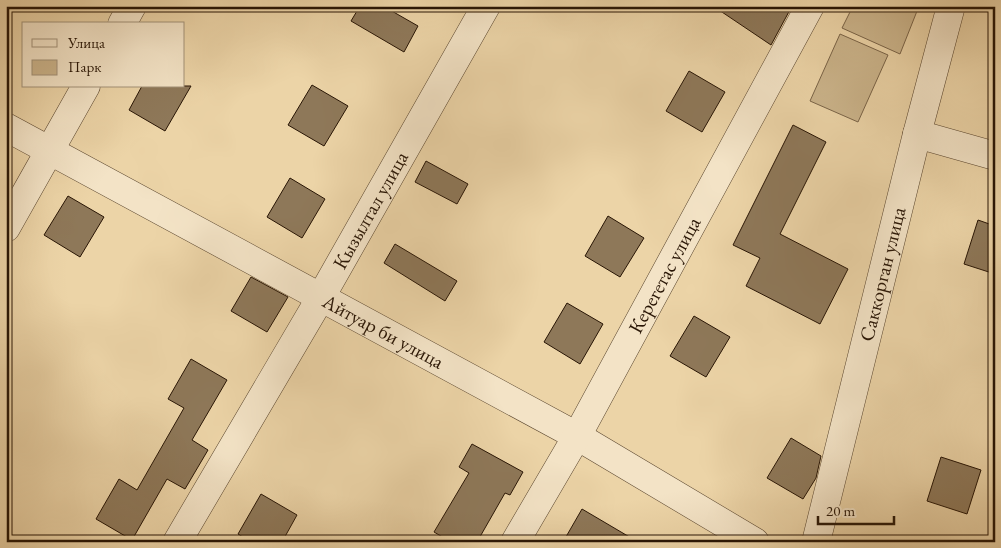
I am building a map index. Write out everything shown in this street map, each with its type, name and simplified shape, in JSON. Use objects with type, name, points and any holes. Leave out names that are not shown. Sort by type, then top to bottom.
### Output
[{"type":"street","points":[[123,22],[132,6]]},
{"type":"street","name":"Кызылтал улица","points":[[177,542],[321,297],[486,6]]},
{"type":"street","name":"Керегетас улица","points":[[515,542],[577,436],[810,6]]},
{"type":"street","name":"Саккорган улица","points":[[816,542],[917,134],[951,6]]},
{"type":"street","points":[[6,228],[85,88]]},
{"type":"street","name":"Айтуар би улица","points":[[6,127],[577,436],[755,542]]},
{"type":"street","points":[[917,134],[995,156]]},
{"type":"green space","points":[[853,6],[919,6],[900,54],[842,28]]},
{"type":"green space","points":[[840,34],[888,55],[858,122],[810,101]]},
{"type":"building","points":[[360,6],[383,6],[418,26],[404,52],[351,21]]},
{"type":"building","points":[[713,6],[792,6],[771,45]]},
{"type":"building","points":[[689,71],[725,92],[702,132],[666,111]]},
{"type":"building","points":[[312,85],[348,106],[324,146],[288,125]]},
{"type":"building","points":[[185,86],[191,86],[165,131],[129,110],[141,88],[185,88]]},
{"type":"building","points":[[793,125],[826,142],[780,234],[848,269],[820,324],[746,286],[760,258],[733,245]]},
{"type":"building","points":[[426,161],[468,184],[457,204],[415,182]]},
{"type":"building","points":[[290,178],[325,199],[302,238],[267,217]]},
{"type":"building","points":[[68,196],[104,217],[80,257],[44,235]]},
{"type":"building","points":[[608,216],[644,238],[620,277],[585,256]]},
{"type":"building","points":[[978,220],[995,226],[995,274],[964,264]]},
{"type":"building","points":[[395,244],[457,281],[445,301],[384,263]]},
{"type":"building","points":[[251,277],[288,297],[267,332],[231,311]]},
{"type":"building","points":[[567,303],[603,324],[580,364],[544,342]]},
{"type":"building","points":[[694,316],[730,337],[706,377],[670,356]]},
{"type":"building","points":[[191,359],[227,380],[192,440],[208,450],[185,489],[167,479],[132,540],[96,519],[119,479],[137,490],[184,408],[168,399]]},
{"type":"building","points":[[791,438],[821,456],[816,478],[803,499],[767,478]]},
{"type":"building","points":[[472,444],[523,472],[510,495],[505,493],[477,542],[451,542],[434,532],[469,473],[459,467]]},
{"type":"building","points":[[941,457],[981,470],[967,514],[927,501]]},
{"type":"building","points":[[261,494],[297,515],[282,542],[251,542],[238,534]]},
{"type":"building","points":[[582,509],[638,542],[563,542]]}]
